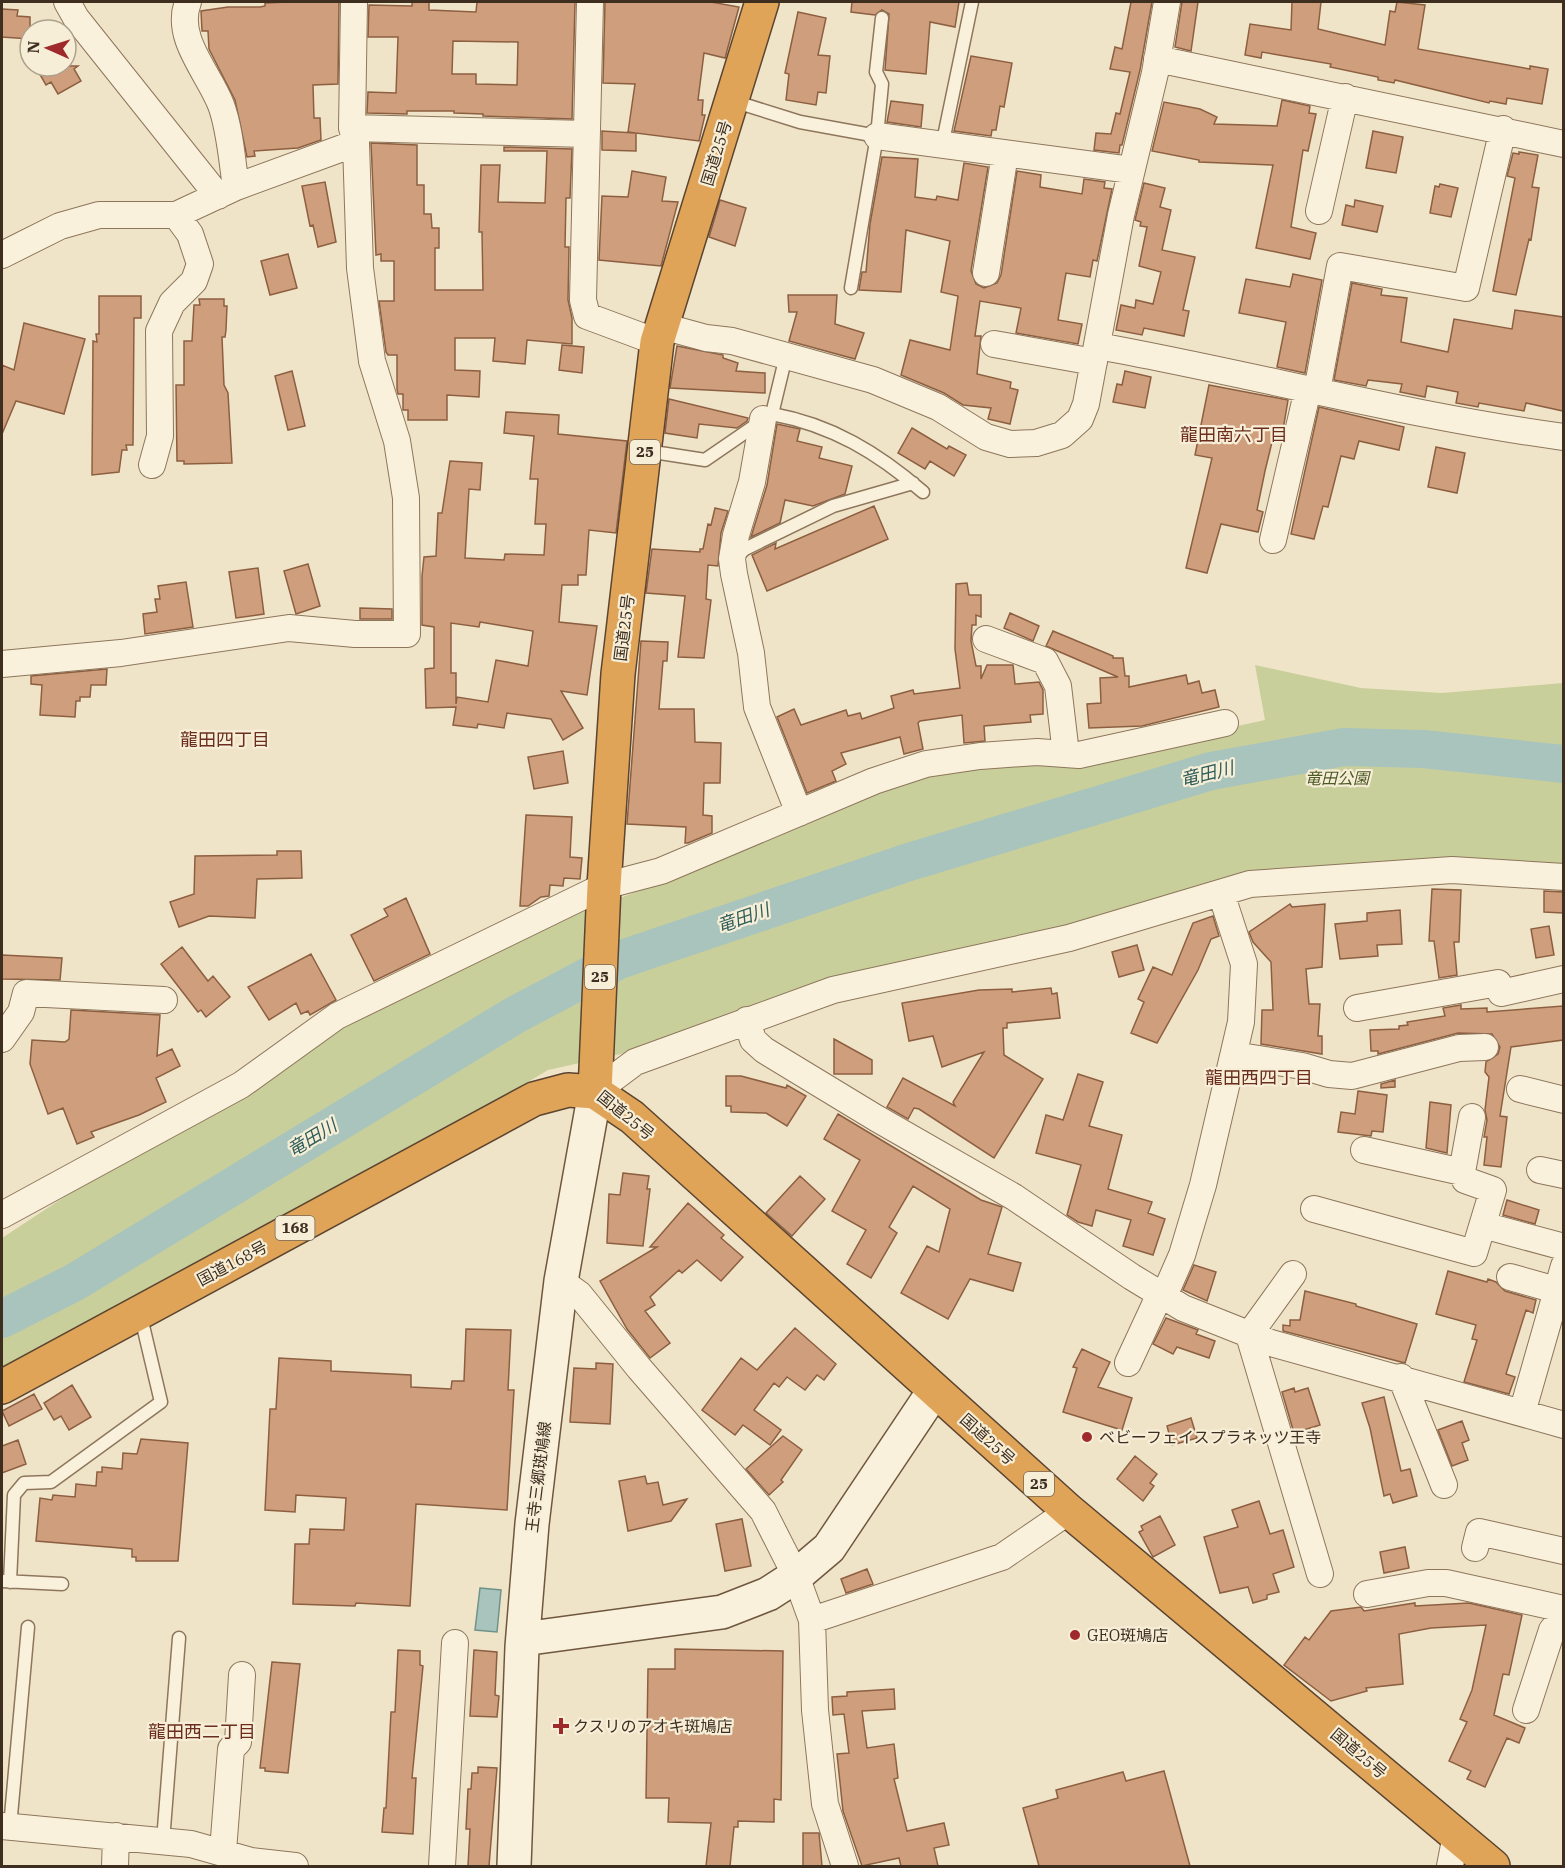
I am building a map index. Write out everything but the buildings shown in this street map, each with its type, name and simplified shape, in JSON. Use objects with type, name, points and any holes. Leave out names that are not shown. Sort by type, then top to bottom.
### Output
[{"type":"highway","name":"国道25号","points":[[762,2],[660,334],[618,675],[603,901],[595,1092],[632,1117],[1069,1511],[1493,1866]]},
{"type":"highway","name":"国道168号","points":[[2,1387],[534,1099],[568,1090],[595,1092]]},
{"type":"main road","name":"王寺三郷斑鳩線","points":[[514,1866],[523,1639],[532,1524],[561,1281],[595,1092]]},
{"type":"main road","points":[[523,1639],[722,1612],[768,1594],[796,1576],[829,1548],[934,1391]]},
{"type":"street","points":[[67,2],[76,18],[227,191]]},
{"type":"street","points":[[188,2],[187,32],[191,49],[221,106],[227,191]]},
{"type":"street","points":[[2,664],[121,653],[290,628],[355,634],[407,634],[406,498],[397,441],[372,361],[360,268],[354,136],[354,2]]},
{"type":"street","points":[[591,2],[583,300],[587,316],[660,334],[732,341],[873,380],[938,408],[986,436],[1022,445],[1062,435],[1080,419],[1096,354],[1131,170],[1157,59],[1167,2]]},
{"type":"street","points":[[1157,59],[1503,129],[1563,144]]},
{"type":"street","points":[[1319,211],[1345,97]]},
{"type":"street","points":[[1273,540],[1312,390],[1340,266],[1466,288],[1503,129]]},
{"type":"street","points":[[2,255],[60,226],[99,215],[176,215],[354,136],[587,134]]},
{"type":"street","points":[[878,136],[1131,170]]},
{"type":"street","points":[[986,273],[1005,154]]},
{"type":"street","points":[[152,465],[160,436],[159,331],[172,303],[194,281],[200,264],[190,234],[176,215]]},
{"type":"street","points":[[994,344],[1217,368],[1312,390],[1563,436]]},
{"type":"street","points":[[768,417],[736,535],[732,559],[751,652],[757,707],[799,813]]},
{"type":"street","points":[[986,639],[1045,661],[1058,686],[1066,754]]},
{"type":"street","points":[[2,1215],[241,1085],[337,1016],[603,901],[662,871],[874,781],[926,764],[980,756],[1037,752],[1078,755],[1225,723]]},
{"type":"street","points":[[595,1092],[635,1062],[833,990],[1069,938],[1250,884],[1452,870],[1563,877]]},
{"type":"street","points":[[1128,1363],[1182,1255],[1203,1185],[1241,1022],[1244,964],[1221,892]]},
{"type":"street","points":[[1357,1008],[1498,983],[1501,993],[1563,979]]},
{"type":"street","points":[[2,1039],[21,1012],[26,993],[165,1000]]},
{"type":"street","points":[[747,1020],[753,1041],[764,1050],[876,1118],[1014,1197],[1073,1239],[1183,1308],[1249,1335],[1563,1425]]},
{"type":"street","points":[[1234,1054],[1352,1077],[1459,1048],[1485,1047]]},
{"type":"street","points":[[1520,1089],[1563,1100]]},
{"type":"street","points":[[1314,1209],[1474,1253],[1493,1190],[1465,1180],[1462,1172],[1472,1117]]},
{"type":"street","points":[[1364,1150],[1462,1172]]},
{"type":"street","points":[[1482,1225],[1563,1247]]},
{"type":"street","points":[[1249,1335],[1293,1274]]},
{"type":"street","points":[[1510,1277],[1560,1278],[1522,1413]]},
{"type":"street","points":[[561,1281],[579,1294],[639,1368],[763,1511],[796,1576],[812,1620],[815,1710],[825,1804],[845,1866]]},
{"type":"street","points":[[1249,1335],[1320,1574]]},
{"type":"street","points":[[1401,1377],[1444,1485]]},
{"type":"street","points":[[812,1620],[1002,1557],[1069,1511]]},
{"type":"street","points":[[1474,1548],[1479,1532],[1563,1551]]},
{"type":"street","points":[[1367,1594],[1428,1583],[1446,1583],[1563,1609]]},
{"type":"street","points":[[1526,1710],[1552,1630],[1563,1616]]},
{"type":"street","points":[[442,1866],[455,1643]]},
{"type":"street","points":[[223,1851],[231,1749],[238,1742],[242,1675]]},
{"type":"street","points":[[6,1826],[163,1841],[223,1851],[251,1864],[295,1866]]},
{"type":"street","points":[[1450,1866],[1456,1835]]},
{"type":"street","points":[[115,1866],[116,1836]]},
{"type":"lane","points":[[942,146],[972,2]]},
{"type":"lane","points":[[851,288],[878,136],[882,84],[876,72],[882,18]]},
{"type":"lane","points":[[732,101],[782,118],[878,136]]},
{"type":"lane","points":[[768,417],[786,356]]},
{"type":"lane","points":[[645,451],[705,460],[768,417],[799,419],[834,431],[874,452],[923,492]]},
{"type":"lane","points":[[732,559],[745,549],[833,506],[913,483]]},
{"type":"lane","points":[[62,1584],[6,1582],[14,1495],[24,1483],[51,1482],[161,1402],[140,1312]]},
{"type":"lane","points":[[6,1826],[28,1627]]},
{"type":"lane","points":[[163,1841],[179,1638]]},
{"type":"green space","name":"竜田公園","points":[[1255,665],[1361,688],[1442,693],[1563,683],[1563,866],[1297,872],[639,1050],[548,1070],[412,1151],[2,1371],[2,1238],[122,1159],[344,1023],[526,933],[660,883],[895,785],[959,770],[1087,759],[1265,720]]},
{"type":"water","points":[[480,1588],[501,1590],[497,1632],[475,1630]]},
{"type":"waterway","name":"竜田川","points":[[2,1319],[75,1282],[515,1015],[619,960],[909,862],[1211,771],[1344,747],[1423,749],[1564,764]]},
{"type":"place","name":"ベビーフェイスプラネッツ王寺","points":[[1087,1437]]},
{"type":"place","name":"GEO斑鳩店","points":[[1075,1635]]},
{"type":"place","name":"クスリのアオキ斑鳩店","points":[[561,1726]]},
{"type":"district","name":"龍田南六丁目","points":[[1234,435]]},
{"type":"district","name":"龍田四丁目","points":[[225,740]]},
{"type":"district","name":"龍田西四丁目","points":[[1259,1078]]},
{"type":"district","name":"龍田西二丁目","points":[[202,1732]]}]
